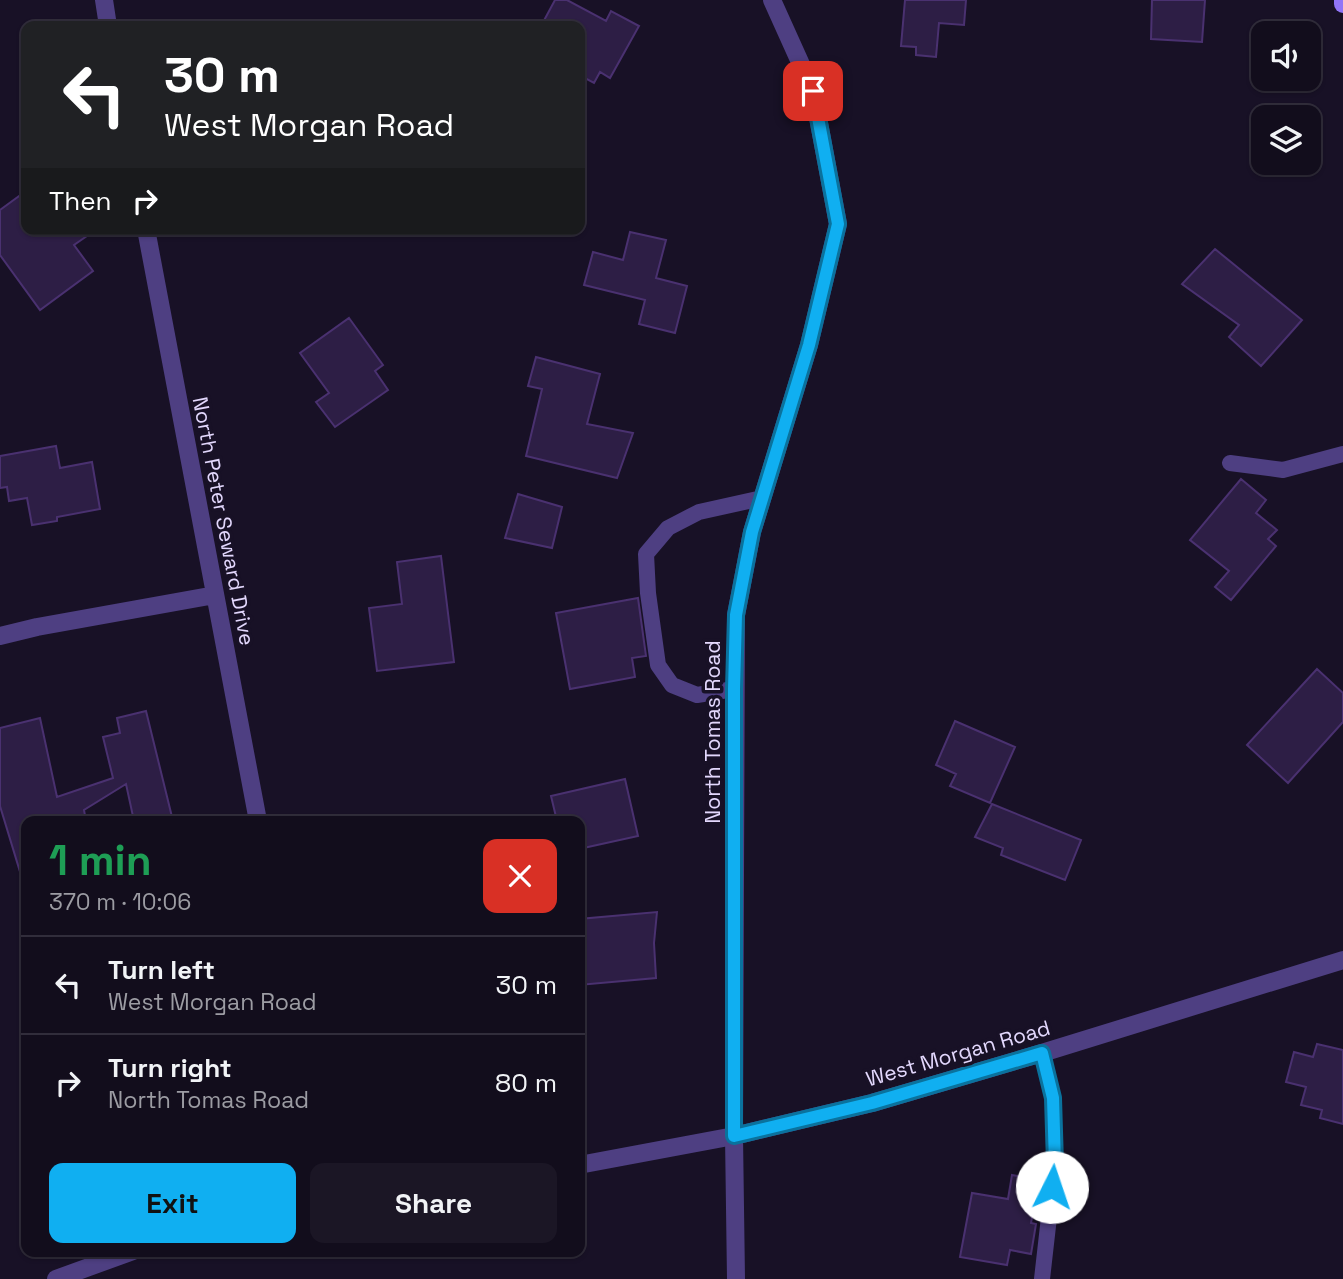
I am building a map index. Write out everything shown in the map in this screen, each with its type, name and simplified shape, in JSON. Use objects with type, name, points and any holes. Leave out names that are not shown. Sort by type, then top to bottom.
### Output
[{"type":"street","points":[[104,0],[107,21]]},
{"type":"street","name":"North Tomas Road","points":[[737,1279],[734,1136],[736,615],[752,532],[809,345],[838,224],[813,91],[772,0]]},
{"type":"street","name":"North Peter Seward Drive","points":[[147,235],[257,816]]},
{"type":"street","points":[[0,636],[215,596]]},
{"type":"street","name":"West Morgan Road","points":[[585,1164],[734,1136],[872,1103],[1343,960]]},
{"type":"street","points":[[56,1279],[116,1257]]},
{"type":"lane","points":[[1230,463],[1283,470],[1343,454]]},
{"type":"lane","points":[[734,689],[697,695],[672,685],[658,666],[648,593],[646,554],[668,528],[699,512],[762,498]]},
{"type":"lane","points":[[1042,1053],[1053,1098],[1055,1164],[1042,1279]]},
{"type":"building","points":[[555,0],[567,0],[606,21],[611,11],[639,26],[610,78],[600,72],[594,83],[585,78],[585,21],[544,21]]},
{"type":"building","points":[[905,0],[966,0],[964,25],[939,23],[936,57],[916,55],[916,47],[901,46]]},
{"type":"building","points":[[1152,0],[1205,0],[1202,42],[1151,39]]},
{"type":"building","points":[[21,195],[21,235],[88,235],[74,245],[93,271],[40,310],[0,255],[0,210]]},
{"type":"building","points":[[630,232],[666,240],[656,278],[687,286],[675,333],[639,324],[645,300],[584,285],[593,252],[623,260]]},
{"type":"building","points":[[1215,249],[1302,320],[1261,366],[1229,337],[1239,325],[1182,284]]},
{"type":"building","points":[[349,318],[383,365],[375,371],[388,390],[335,427],[316,402],[329,393],[300,353]]},
{"type":"building","points":[[536,357],[600,374],[587,424],[633,433],[617,478],[526,456],[542,389],[528,386]]},
{"type":"building","points":[[56,446],[60,468],[92,462],[100,509],[32,525],[27,498],[9,501],[7,487],[0,488],[0,456]]},
{"type":"building","points":[[1241,479],[1266,500],[1256,513],[1277,530],[1268,539],[1276,546],[1231,600],[1215,587],[1229,571],[1190,540]]},
{"type":"building","points":[[518,494],[562,507],[552,548],[505,538]]},
{"type":"building","points":[[441,556],[454,662],[377,671],[369,608],[402,604],[397,562]]},
{"type":"building","points":[[638,598],[646,656],[632,658],[635,677],[570,689],[556,613]]},
{"type":"building","points":[[1317,669],[1343,693],[1343,722],[1288,783],[1247,745]]},
{"type":"building","points":[[146,711],[172,816],[133,816],[126,784],[84,810],[85,816],[21,816],[21,875],[0,806],[0,728],[40,718],[57,797],[113,778],[103,737],[120,733],[117,718]]},
{"type":"building","points":[[955,721],[1015,747],[990,803],[950,786],[956,774],[936,765]]},
{"type":"building","points":[[625,779],[638,836],[585,848],[585,816],[556,816],[551,796]]},
{"type":"building","points":[[992,804],[1081,840],[1065,880],[1001,855],[1003,848],[975,837]]},
{"type":"building","points":[[657,912],[654,943],[656,978],[585,984],[585,918]]},
{"type":"building","points":[[1317,1044],[1343,1050],[1343,1124],[1320,1118],[1322,1110],[1301,1105],[1306,1087],[1286,1082],[1294,1052],[1313,1057]]},
{"type":"building","points":[[1012,1175],[1039,1180],[1031,1223],[1036,1224],[1031,1254],[1010,1250],[1007,1265],[960,1257],[972,1193],[1008,1199]]},
{"type":"route","points":[[813,91],[838,224],[809,345],[752,532],[736,615],[734,1136],[872,1103],[1042,1053],[1053,1098],[1055,1164],[1052,1187]]}]
